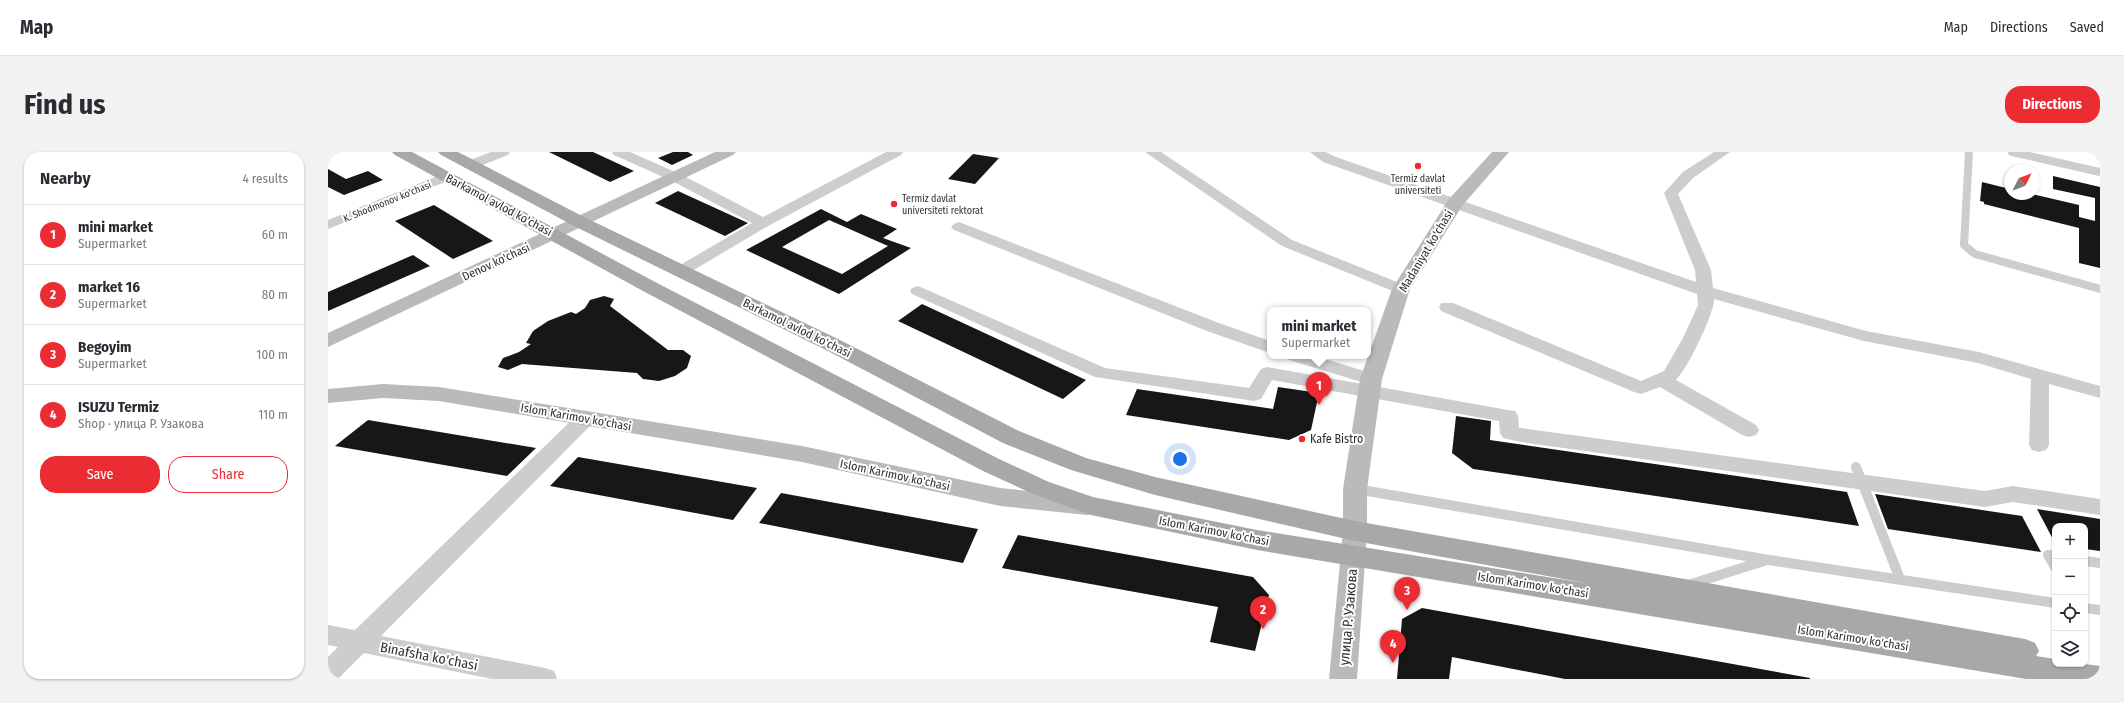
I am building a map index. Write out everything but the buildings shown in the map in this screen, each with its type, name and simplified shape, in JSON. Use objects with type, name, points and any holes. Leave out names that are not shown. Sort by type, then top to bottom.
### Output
[{"type":"main road","name":"Barkamol avlod ko'chasi","points":[[400,152],[650,287],[991,465],[1041,488],[1091,506]]},
{"type":"main road","name":"Barkamol avlod ko'chasi","points":[[446,152],[580,222],[833,345],[1011,437],[1079,464],[1155,486]]},
{"type":"main road","name":"Islom Karimov ko'chasi","points":[[1155,486],[1354,543],[2100,679]]},
{"type":"main road","name":"Islom Karimov ko'chasi","points":[[1091,506],[1257,540],[1354,543],[1674,589],[2052,655]]},
{"type":"main road","points":[[2088,662],[2100,664]]},
{"type":"street","points":[[470,165],[503,152]]},
{"type":"street","points":[[619,152],[675,177],[763,223]]},
{"type":"street","name":"Denov ko'chasi","points":[[328,341],[728,152]]},
{"type":"street","points":[[681,272],[763,223],[896,152]]},
{"type":"street","points":[[1152,152],[1287,243],[1401,289]]},
{"type":"street","points":[[1317,152],[1328,159],[1705,291],[1864,336],[1979,358],[2100,392]]},
{"type":"street","name":"Madaniyat ko'chasi","points":[[1354,543],[1355,489],[1371,384],[1401,289],[1456,203],[1501,152]]},
{"type":"street","points":[[1447,307],[1568,356],[1641,388],[1670,375],[1692,338],[1706,304],[1703,270],[1671,193],[1688,175],[1723,152]]},
{"type":"street","name":"K. Shodmonov ko'chasi","points":[[328,225],[445,177]]},
{"type":"street","points":[[959,226],[1213,327],[1267,346]]},
{"type":"street","points":[[918,291],[1101,373],[1254,395],[1267,374],[1371,384]]},
{"type":"street","points":[[1303,359],[1412,399],[1508,416],[1510,432],[1515,434],[1860,475],[1985,499],[2013,494],[2100,507]]},
{"type":"street","points":[[2039,445],[2040,375]]},
{"type":"street","points":[[1660,379],[1749,430]]},
{"type":"street","name":"Islom Karimov ko'chasi","points":[[328,396],[383,391],[439,394],[802,454],[1000,497],[1091,506]]},
{"type":"street","points":[[328,672],[585,419]]},
{"type":"street","name":"улица Р. Узакова","points":[[1343,679],[1354,543]]},
{"type":"street","name":"Binafsha ko'chasi","points":[[328,635],[545,679]]},
{"type":"lane","points":[[1969,152],[1964,245],[1975,254],[2100,289]]},
{"type":"lane","points":[[2012,152],[2100,172]]},
{"type":"lane","points":[[1860,475],[1900,579]]},
{"type":"lane","points":[[1355,489],[1769,560],[2052,603]]},
{"type":"lane","points":[[2052,556],[2048,555],[2052,562]]},
{"type":"lane","points":[[1674,589],[1769,560]]},
{"type":"lane","points":[[2088,561],[2100,563]]},
{"type":"lane","points":[[2088,608],[2100,610]]},
{"type":"place","name":"Termiz davlat universiteti","points":[[1418,166]]},
{"type":"place","name":"Termiz davlat universiteti rektorat","points":[[894,204]]},
{"type":"place","name":"mini market","points":[[1319,405]]},
{"type":"place","name":"Kafe Bistro","points":[[1302,439]]},
{"type":"place","name":"Begoyim","points":[[1407,610]]},
{"type":"place","name":"market 16","points":[[1263,629]]},
{"type":"place","name":"ISUZU Termiz","points":[[1393,663]]}]
